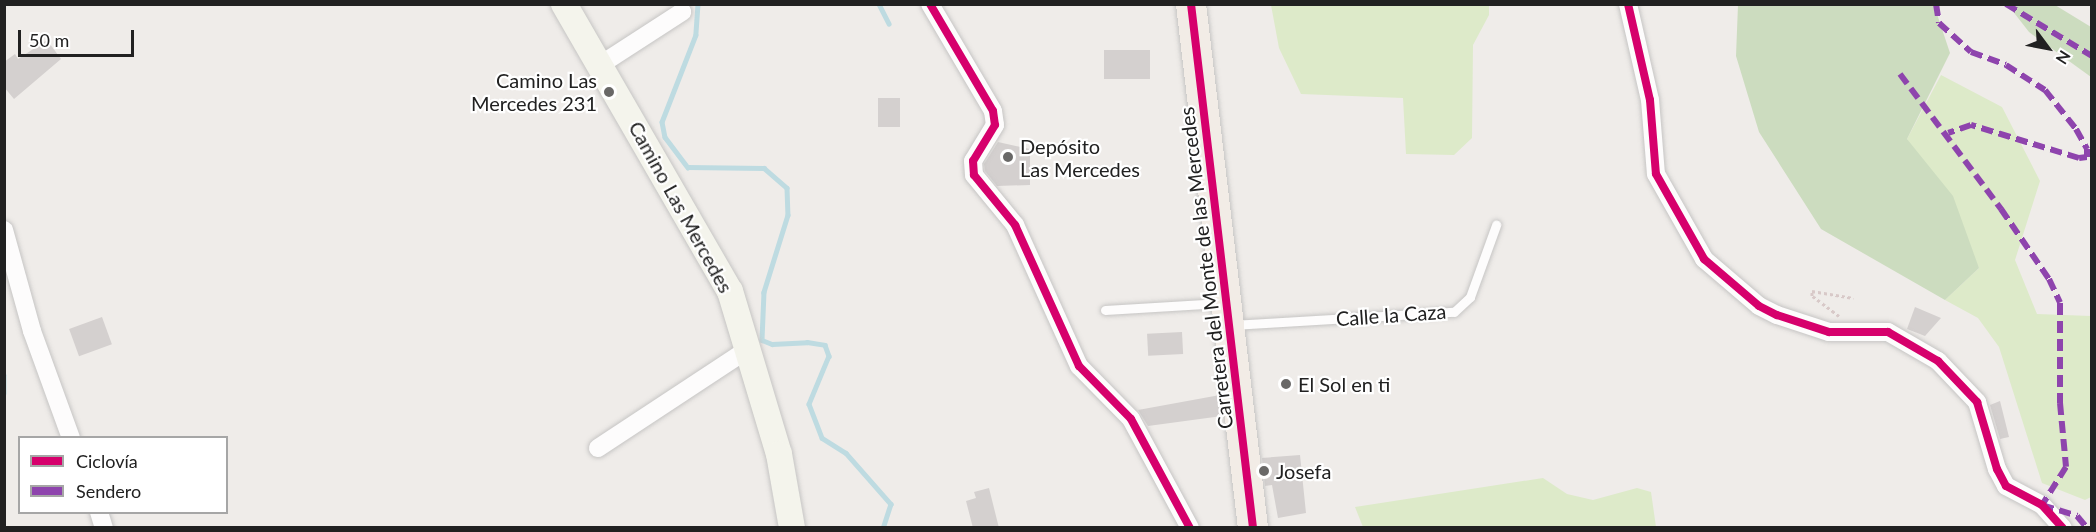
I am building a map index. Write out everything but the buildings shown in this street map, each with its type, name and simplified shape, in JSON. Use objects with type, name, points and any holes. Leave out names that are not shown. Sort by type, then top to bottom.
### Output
[{"type":"main road","name":"Camino Las Mercedes","points":[[564,4],[717,265],[748,349],[779,454],[792,528]]},
{"type":"main road","name":"Carretera del Monte de las Mercedes","points":[[1191,4],[1253,528]]},
{"type":"street","points":[[930,4],[993,111],[995,125],[973,161],[974,175],[1015,225],[1079,366],[1131,418],[1190,528]]},
{"type":"street","points":[[1628,4],[1650,100],[1656,174],[1704,259],[1759,306],[1777,315],[1829,332],[1888,332],[1938,361],[1977,402],[1996,469],[2006,486],[2042,504],[2063,528]]},
{"type":"street","points":[[600,65],[682,12]]},
{"type":"street","points":[[4,230],[32,331],[70,436]]},
{"type":"street","points":[[598,448],[748,349]]},
{"type":"lane","name":"Calle la Caza","points":[[1105,310],[1228,314],[1454,312],[1470,297],[1496,225]]},
{"type":"path","points":[[1847,321],[1811,293],[1853,298]]},
{"type":"green space","points":[[1271,5],[1489,5],[1489,15],[1473,45],[1472,138],[1454,155],[1406,154],[1403,98],[1301,94],[1279,48]]},
{"type":"green space","points":[[1738,5],[1934,5],[1950,53],[1907,139],[1953,196],[1979,268],[1945,300],[1821,229],[1759,132],[1736,56]]},
{"type":"green space","points":[[2008,5],[2055,5],[2091,27],[2091,77],[2029,32]]},
{"type":"green space","points":[[1941,75],[2002,107],[2040,181],[2015,260],[2037,314],[2091,316],[2091,497],[2085,500],[2042,483],[1999,347],[1978,318],[1945,300],[1979,268],[1907,139]]},
{"type":"green space","points":[[1543,478],[1567,494],[1593,500],[1637,488],[1651,492],[1656,527],[1363,527],[1355,507]]},
{"type":"waterway","points":[[698,4],[696,35],[662,122],[665,137],[688,167],[764,168],[787,188],[788,215],[764,292],[762,340],[772,344],[807,342],[825,345],[829,356],[809,404],[822,438],[846,453],[891,504],[883,528]]},
{"type":"waterway","points":[[879,4],[889,24]]},
{"type":"waterway","points":[[4,375],[4,393]]},
{"type":"marked path","points":[[1936,4],[1939,23],[1971,52],[2006,65],[2045,90],[2076,129],[2087,149],[2087,157],[2079,158],[1971,125],[1948,133]]},
{"type":"marked path","points":[[2006,4],[2092,56]]},
{"type":"marked path","points":[[1900,74],[2001,209],[2049,279],[2060,303],[2060,403],[2066,467],[2042,505],[2077,516],[2087,528]]},
{"type":"cycle path","points":[[930,4],[993,111],[995,125],[973,161],[974,175],[1015,225],[1079,366],[1131,419],[1190,528]]},
{"type":"cycle path","points":[[1191,4],[1253,528]]},
{"type":"cycle path","points":[[1628,4],[1650,100],[1656,174],[1704,259],[1759,306],[1777,315],[1829,332],[1888,332],[1938,361],[1977,402],[1997,469],[2006,486],[2042,505],[2063,528]]},
{"type":"place","name":"Camino Las Mercedes 231","points":[[609,92]]},
{"type":"place","name":"Depósito Las Mercedes","points":[[1008,157]]},
{"type":"place","name":"El Sol en ti","points":[[1286,384]]},
{"type":"place","name":"Josefa","points":[[1264,471]]}]
